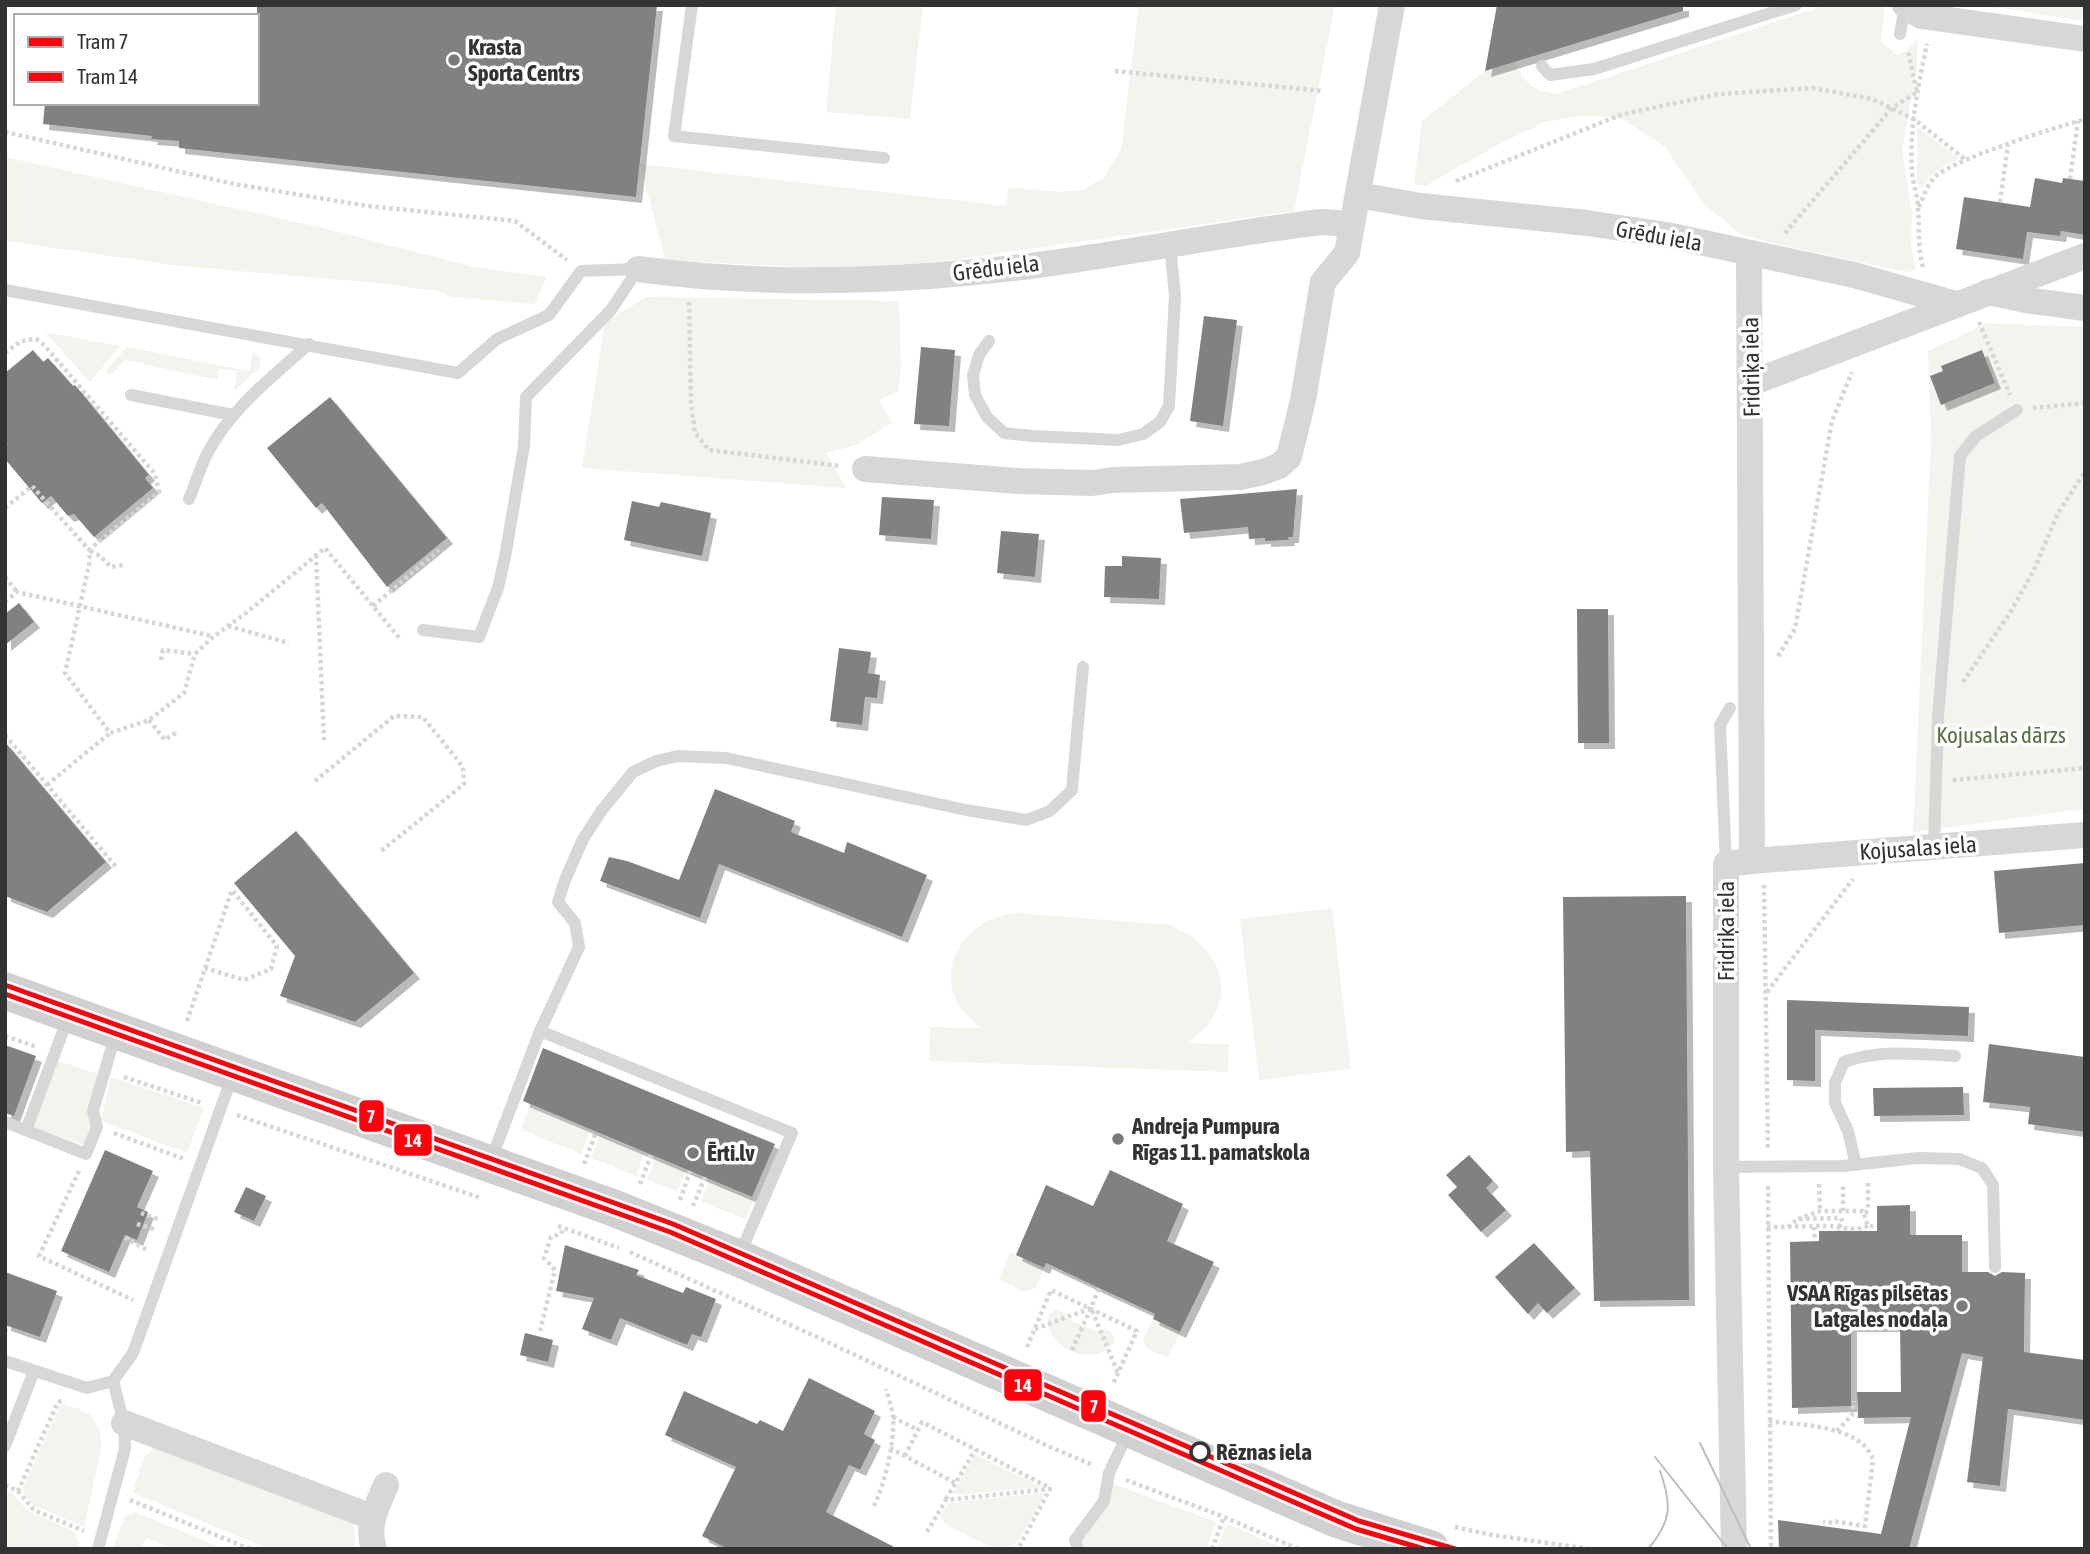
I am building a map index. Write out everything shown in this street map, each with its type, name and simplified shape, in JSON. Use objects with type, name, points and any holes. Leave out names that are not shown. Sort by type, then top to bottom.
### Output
[{"type":"street","points":[[865,469],[1018,481],[1092,483],[1113,480],[1240,477],[1279,466],[1289,457],[1297,430],[1323,282],[1347,253],[1392,5]]},
{"type":"street","points":[[1905,5],[1912,12],[1932,18],[2085,39]]},
{"type":"street","name":"Grēdu iela","points":[[1358,195],[1421,206],[1587,223],[1667,235],[1854,275],[1930,295],[2026,300],[2085,308]]},
{"type":"street","name":"Grēdu iela","points":[[638,269],[692,276],[861,281],[977,272],[1170,245],[1268,228],[1321,222],[1352,224]]},
{"type":"street","name":"Fridriķa iela","points":[[1734,1549],[1726,1167],[1726,864],[1758,860],[1751,383],[1757,255]]},
{"type":"street","points":[[1751,383],[2085,256]]},
{"type":"street","name":"Kojusalas iela","points":[[1758,860],[2085,835]]},
{"type":"street","points":[[5,991],[611,1207],[738,1258],[1336,1519],[1431,1549]]},
{"type":"street","points":[[124,1423],[372,1517]]},
{"type":"street","points":[[373,1549],[370,1537],[372,1517],[386,1485]]},
{"type":"lane","points":[[692,5],[674,136],[884,158]]},
{"type":"lane","points":[[1542,66],[1550,75],[1594,69],[1796,5]]},
{"type":"lane","points":[[1900,34],[1905,5]]},
{"type":"lane","points":[[989,341],[979,355],[973,376],[975,395],[987,417],[1004,433],[1118,440],[1143,434],[1160,422],[1169,406],[1175,296],[1170,245]]},
{"type":"lane","points":[[5,290],[457,373],[497,339],[549,316],[581,271],[638,269]]},
{"type":"lane","points":[[423,630],[479,637],[498,588],[505,557],[524,446],[526,397],[611,310],[638,269]]},
{"type":"lane","points":[[189,499],[207,453],[233,415],[257,389],[309,344]]},
{"type":"lane","points":[[131,395],[233,415]]},
{"type":"lane","points":[[1934,846],[1938,717],[1960,456],[1976,436],[2017,410]]},
{"type":"lane","points":[[490,1164],[540,1031],[579,947],[575,923],[558,902],[565,880],[583,839],[602,810],[633,772],[656,761],[678,756],[726,758],[966,810],[1026,820],[1049,811],[1072,790],[1083,667]]},
{"type":"lane","points":[[1726,864],[1720,725],[1730,708]]},
{"type":"lane","points":[[26,1130],[69,1014]]},
{"type":"lane","points":[[5,1122],[86,1154],[97,1127],[93,1111],[117,1031]]},
{"type":"lane","points":[[540,1031],[792,1133],[738,1258]]},
{"type":"lane","points":[[1862,1165],[1835,1104],[1835,1083],[1844,1062],[1863,1055],[1893,1053],[1955,1056]]},
{"type":"lane","points":[[5,1361],[87,1388],[113,1381],[133,1353],[233,1072]]},
{"type":"lane","points":[[1726,1167],[1862,1165],[1918,1158],[1959,1159],[1982,1168],[1993,1185],[1995,1267]]},
{"type":"lane","points":[[5,1446],[34,1371]]},
{"type":"lane","points":[[99,1544],[125,1449],[124,1423],[113,1381]]},
{"type":"lane","points":[[1078,1549],[1075,1539],[1104,1501],[1109,1473],[1130,1429]]},
{"type":"path","points":[[1930,295],[1917,245],[1918,208],[1911,146],[1917,92],[1932,18]]},
{"type":"path","points":[[1900,34],[1909,54],[1917,92]]},
{"type":"path","points":[[1115,71],[1323,91]]},
{"type":"path","points":[[1455,182],[1623,114],[1719,94],[1813,88],[1872,99],[1892,108],[1914,119],[1966,160]]},
{"type":"path","points":[[1757,255],[1892,108],[1917,92]]},
{"type":"path","points":[[1918,208],[1934,178],[1944,170],[2008,145],[2085,120]]},
{"type":"path","points":[[2070,179],[2078,121]]},
{"type":"path","points":[[5,132],[234,184],[368,206],[515,221],[581,271]]},
{"type":"path","points":[[2000,202],[2008,145]]},
{"type":"path","points":[[692,276],[689,308],[691,403],[695,433],[709,450],[865,469]]},
{"type":"path","points":[[1971,298],[2017,410],[2085,403]]},
{"type":"path","points":[[5,353],[21,341],[36,339],[44,345],[155,474],[159,492],[90,550],[65,673],[110,733]]},
{"type":"path","points":[[1776,660],[1796,629],[1832,421],[1865,340]]},
{"type":"path","points":[[1938,717],[2010,613],[2034,570],[2058,513],[2085,472]]},
{"type":"path","points":[[5,508],[32,486],[90,550],[111,567],[123,565]]},
{"type":"path","points":[[47,785],[110,733],[149,720],[184,693],[195,654],[325,548],[401,640]]},
{"type":"path","points":[[373,606],[439,550]]},
{"type":"path","points":[[316,554],[324,740]]},
{"type":"path","points":[[5,577],[18,592],[213,637]]},
{"type":"path","points":[[5,602],[18,592]]},
{"type":"path","points":[[227,626],[289,643]]},
{"type":"path","points":[[161,660],[163,650],[195,654]]},
{"type":"path","points":[[315,781],[394,716],[423,717],[463,767],[464,784],[380,852]]},
{"type":"path","points":[[149,720],[165,740],[177,732]]},
{"type":"path","points":[[5,735],[117,868]]},
{"type":"path","points":[[1937,781],[2085,768]]},
{"type":"path","points":[[1758,860],[1766,993],[1772,1549]]},
{"type":"path","points":[[1766,993],[1854,878]]},
{"type":"path","points":[[185,1025],[232,890],[277,946],[271,969],[244,980],[205,968]]},
{"type":"path","points":[[5,1036],[55,1053]]},
{"type":"path","points":[[104,1070],[489,1201]]},
{"type":"path","points":[[97,1127],[188,1160]]},
{"type":"path","points":[[584,1164],[596,1132]]},
{"type":"path","points":[[86,1154],[39,1256],[134,1300]]},
{"type":"path","points":[[639,1185],[652,1155]]},
{"type":"path","points":[[1862,1165],[1868,1226]]},
{"type":"path","points":[[679,1201],[690,1171]]},
{"type":"path","points":[[693,1206],[705,1177]]},
{"type":"path","points":[[1788,1227],[1798,1219],[1820,1211],[1865,1213]]},
{"type":"path","points":[[141,1213],[165,1222]]},
{"type":"path","points":[[1798,1219],[1841,1218],[1843,1222],[1839,1229]]},
{"type":"path","points":[[550,1223],[624,1250],[720,1292],[1109,1473],[1298,1549]]},
{"type":"path","points":[[137,1224],[161,1232]]},
{"type":"path","points":[[1767,1227],[1862,1229],[1877,1226]]},
{"type":"path","points":[[540,1331],[555,1270],[544,1258],[551,1237],[561,1234],[563,1227]]},
{"type":"path","points":[[1814,1227],[1815,1241]]},
{"type":"path","points":[[129,1237],[127,1239],[153,1253]]},
{"type":"path","points":[[1072,1350],[1099,1287]]},
{"type":"path","points":[[1027,1347],[1051,1290],[1137,1331],[1113,1384]]},
{"type":"path","points":[[1034,1329],[1091,1308]]},
{"type":"path","points":[[1091,1308],[1118,1373]]},
{"type":"path","points":[[874,1506],[881,1492],[890,1448],[893,1417],[886,1388]]},
{"type":"path","points":[[1837,1431],[1853,1415],[1854,1401]]},
{"type":"path","points":[[18,1491],[58,1402],[75,1402]]},
{"type":"path","points":[[893,1417],[918,1430]]},
{"type":"path","points":[[1769,1421],[1837,1431],[1854,1438],[1867,1448],[1873,1460],[1865,1526],[1823,1522]]},
{"type":"path","points":[[905,1456],[922,1422],[1050,1489]]},
{"type":"path","points":[[890,1448],[955,1483]]},
{"type":"path","points":[[927,1532],[975,1450]]},
{"type":"path","points":[[5,1485],[18,1491],[34,1510],[86,1532],[99,1544]]},
{"type":"path","points":[[946,1500],[1050,1489]]},
{"type":"path","points":[[1018,1549],[1050,1489]]},
{"type":"path","points":[[113,1494],[250,1549]]},
{"type":"path","points":[[1212,1549],[1224,1517]]},
{"type":"path","points":[[86,1532],[88,1521]]},
{"type":"green space","points":[[836,5],[923,5],[910,119],[826,112]]},
{"type":"green space","points":[[1139,5],[1335,5],[1294,211],[875,271],[665,260],[640,164],[1006,206],[1009,187],[1058,192],[1083,190],[1104,177],[1121,150]]},
{"type":"green space","points":[[1826,5],[1885,6],[1881,41],[1897,55],[1908,50],[1918,37],[1917,67],[1902,151],[1912,214],[1911,247],[1916,270],[1907,272],[1740,234],[1703,203],[1665,147],[1622,119],[1583,115],[1546,122],[1503,142],[1425,186],[1414,184],[1422,121],[1485,71],[1515,62],[1530,85],[1556,94]]},
{"type":"green space","points":[[1978,5],[2085,5],[2085,21]]},
{"type":"green space","points":[[1917,129],[1921,129],[1959,159],[1937,171],[1922,190],[1917,183]]},
{"type":"green space","points":[[5,157],[323,228],[474,267],[547,277],[534,304],[453,297],[436,291],[378,283],[181,266],[5,241]]},
{"type":"green space","points":[[647,297],[899,301],[901,368],[898,391],[879,400],[892,422],[857,445],[826,453],[846,488],[582,468],[605,322]]},
{"type":"green space","name":"Kojusalas dārzs","points":[[1987,323],[2085,327],[2085,809],[1913,832],[1931,441],[1928,351]]},
{"type":"green space","points":[[45,332],[120,346],[90,382]]},
{"type":"green space","points":[[127,347],[249,371],[253,352],[261,357],[260,367],[234,391],[237,371],[219,369],[217,380],[125,360],[112,374],[104,373]]},
{"type":"green space","points":[[1332,908],[1351,1069],[1259,1080],[1240,919]]},
{"type":"green space","points":[[1015,913],[1170,925],[1189,935],[1204,948],[1215,963],[1221,979],[1221,995],[1216,1012],[1205,1028],[1188,1043],[1229,1044],[1228,1072],[929,1061],[930,1027],[982,1028],[968,1017],[952,990],[953,961],[959,947],[984,923]]},
{"type":"green space","points":[[56,1060],[98,1074],[92,1128],[84,1145],[32,1127]]},
{"type":"green space","points":[[111,1077],[204,1108],[187,1153],[101,1121]]},
{"type":"green space","points":[[529,1107],[589,1133],[581,1154],[521,1130]]},
{"type":"green space","points":[[600,1135],[643,1155],[636,1176],[591,1158]]},
{"type":"green space","points":[[655,1159],[686,1171],[677,1192],[647,1180]]},
{"type":"green space","points":[[709,1180],[754,1199],[746,1219],[701,1202]]},
{"type":"green space","points":[[1010,1252],[1044,1268],[1036,1288],[1024,1292],[999,1279]]},
{"type":"green space","points":[[1055,1310],[1066,1313],[1065,1318],[1101,1333],[1104,1328],[1114,1335],[1114,1343],[1095,1355],[1069,1350],[1060,1344],[1049,1330],[1050,1313]]},
{"type":"green space","points":[[1153,1319],[1180,1332],[1168,1358],[1148,1349],[1143,1340]]},
{"type":"green space","points":[[61,1404],[86,1412],[95,1420],[100,1435],[102,1446],[84,1527],[33,1505],[22,1490]]},
{"type":"green space","points":[[158,1444],[352,1521],[355,1529],[355,1549],[270,1549],[133,1493],[143,1459]]},
{"type":"green space","points":[[975,1455],[1040,1486],[1044,1487],[952,1495]]},
{"type":"green space","points":[[1111,1483],[1216,1522],[1206,1549],[1084,1549],[1080,1540]]},
{"type":"green space","points":[[5,1489],[27,1510],[75,1532],[78,1549],[5,1549]]},
{"type":"green space","points":[[1045,1494],[1019,1540],[1007,1549],[994,1549],[947,1525],[940,1517],[949,1503]]},
{"type":"green space","points":[[136,1512],[224,1549],[172,1549],[146,1538],[141,1549],[112,1549],[125,1516]]},
{"type":"green space","points":[[1227,1524],[1286,1549],[1217,1549]]},
{"type":"building","name":"Krasta Sporta Centrs","points":[[257,5],[657,5],[636,197],[179,148],[179,141],[151,139],[152,136],[43,124],[45,105],[259,105]]},
{"type":"building","points":[[1497,5],[1683,5],[1683,11],[1485,71]]},
{"type":"building","points":[[2035,178],[2062,183],[2063,178],[2085,181],[2085,235],[2061,231],[2060,236],[2027,232],[2023,259],[1956,249],[1964,197],[2030,207]]},
{"type":"building","points":[[1204,316],[1237,320],[1223,426],[1190,421]]},
{"type":"building","points":[[921,347],[955,350],[949,426],[914,424]]},
{"type":"building","points":[[33,350],[43,362],[48,358],[73,386],[75,385],[149,475],[145,478],[153,488],[94,537],[74,514],[68,516],[51,496],[42,503],[5,459],[5,373]]},
{"type":"building","points":[[1982,350],[1995,383],[1941,405],[1930,376],[1943,371],[1941,366]]},
{"type":"building","points":[[330,397],[447,538],[387,587],[322,503],[316,508],[267,448]]},
{"type":"building","points":[[1297,489],[1293,537],[1288,537],[1289,540],[1249,539],[1248,527],[1184,533],[1180,499]]},
{"type":"building","points":[[882,497],[934,500],[931,539],[879,535]]},
{"type":"building","points":[[632,501],[659,507],[661,502],[711,513],[702,556],[624,540]]},
{"type":"building","points":[[1001,531],[1039,534],[1035,577],[997,573]]},
{"type":"building","points":[[1122,556],[1161,558],[1159,599],[1104,597],[1105,566],[1122,566]]},
{"type":"building","points":[[19,603],[34,622],[5,645],[5,614]]},
{"type":"building","points":[[1577,609],[1608,609],[1609,743],[1578,743]]},
{"type":"building","points":[[839,648],[871,652],[868,673],[880,675],[877,698],[865,697],[862,725],[830,721]]},
{"type":"building","points":[[5,742],[106,862],[47,912],[5,896]]},
{"type":"building","points":[[715,789],[795,821],[791,832],[844,853],[847,842],[927,875],[902,937],[719,864],[700,918],[600,881],[609,857],[679,880]]},
{"type":"building","points":[[296,831],[414,973],[355,1022],[280,996],[295,956],[234,883]]},
{"type":"building","points":[[2085,863],[2085,925],[1999,933],[1994,871]]},
{"type":"building","points":[[1686,896],[1689,1300],[1594,1301],[1590,1151],[1566,1152],[1563,897]]},
{"type":"building","points":[[1787,1000],[1969,1007],[1968,1036],[1815,1030],[1815,1081],[1787,1080]]},
{"type":"building","points":[[1989,1044],[2085,1057],[2085,1132],[2028,1124],[2030,1107],[1983,1102]]},
{"type":"building","points":[[5,1045],[36,1056],[14,1116],[5,1113]]},
{"type":"building","points":[[543,1048],[775,1144],[752,1197],[523,1101]]},
{"type":"building","points":[[1963,1087],[1964,1115],[1874,1116],[1873,1088]]},
{"type":"building","points":[[105,1150],[153,1171],[137,1207],[148,1212],[137,1240],[125,1235],[109,1272],[61,1251]]},
{"type":"building","points":[[1469,1155],[1493,1181],[1486,1188],[1506,1210],[1481,1232],[1448,1195],[1457,1187],[1446,1175]]},
{"type":"building","points":[[1110,1170],[1183,1204],[1167,1241],[1214,1262],[1180,1332],[1153,1319],[1155,1314],[1046,1263],[1044,1268],[1016,1255],[1046,1185],[1093,1206]]},
{"type":"building","points":[[246,1187],[266,1196],[254,1221],[234,1212]]},
{"type":"building","name":"VSAA Rīgas pilsētas Latgales nodaļa","points":[[1910,1205],[1910,1235],[1962,1235],[1962,1272],[1988,1272],[1995,1276],[2002,1272],[2025,1273],[2024,1352],[2085,1360],[2085,1420],[2008,1409],[2000,1486],[1967,1482],[1983,1357],[1962,1353],[1909,1549],[1779,1549],[1778,1520],[1881,1534],[1911,1417],[1858,1418],[1857,1392],[1901,1392],[1900,1326],[1851,1326],[1851,1406],[1792,1408],[1790,1242],[1819,1241],[1819,1231],[1877,1231],[1877,1206]]},
{"type":"building","points":[[1534,1243],[1575,1288],[1547,1313],[1538,1303],[1528,1314],[1495,1277]]},
{"type":"building","points":[[565,1245],[639,1270],[636,1275],[683,1293],[686,1287],[716,1299],[701,1337],[692,1334],[687,1345],[620,1318],[611,1340],[582,1329],[594,1298],[556,1291]]},
{"type":"building","points":[[5,1272],[57,1291],[40,1337],[5,1325]]},
{"type":"building","points":[[525,1333],[553,1340],[548,1362],[520,1355]]},
{"type":"building","points":[[809,1378],[875,1411],[864,1434],[875,1440],[860,1470],[849,1465],[826,1512],[898,1549],[728,1549],[702,1536],[736,1467],[665,1435],[684,1391],[757,1424],[760,1420],[783,1431]]},
{"type":"tram line","name":"7","points":[[5,985],[673,1224],[1359,1521],[1455,1549]]},
{"type":"tram line","name":"14","points":[[5,994],[670,1232],[1356,1529],[1424,1549]]},
{"type":"tram line","points":[[1700,1443],[1751,1549]]},
{"type":"tram line","points":[[1655,1457],[1728,1549]]},
{"type":"tram line","points":[[1648,1549],[1666,1521],[1667,1493],[1660,1471]]},
{"type":"place","name":"Krasta Sporta Centrs","points":[[454,60]]},
{"type":"place","name":"Andreja Pumpura Rīgas 11. pamatskola","points":[[1118,1139]]},
{"type":"place","name":"Ērti.lv","points":[[693,1153]]},
{"type":"place","name":"VSAA Rīgas pilsētas Latgales nodaļa","points":[[1962,1306]]},
{"type":"place","name":"Rēznas iela","points":[[1200,1452]]}]
